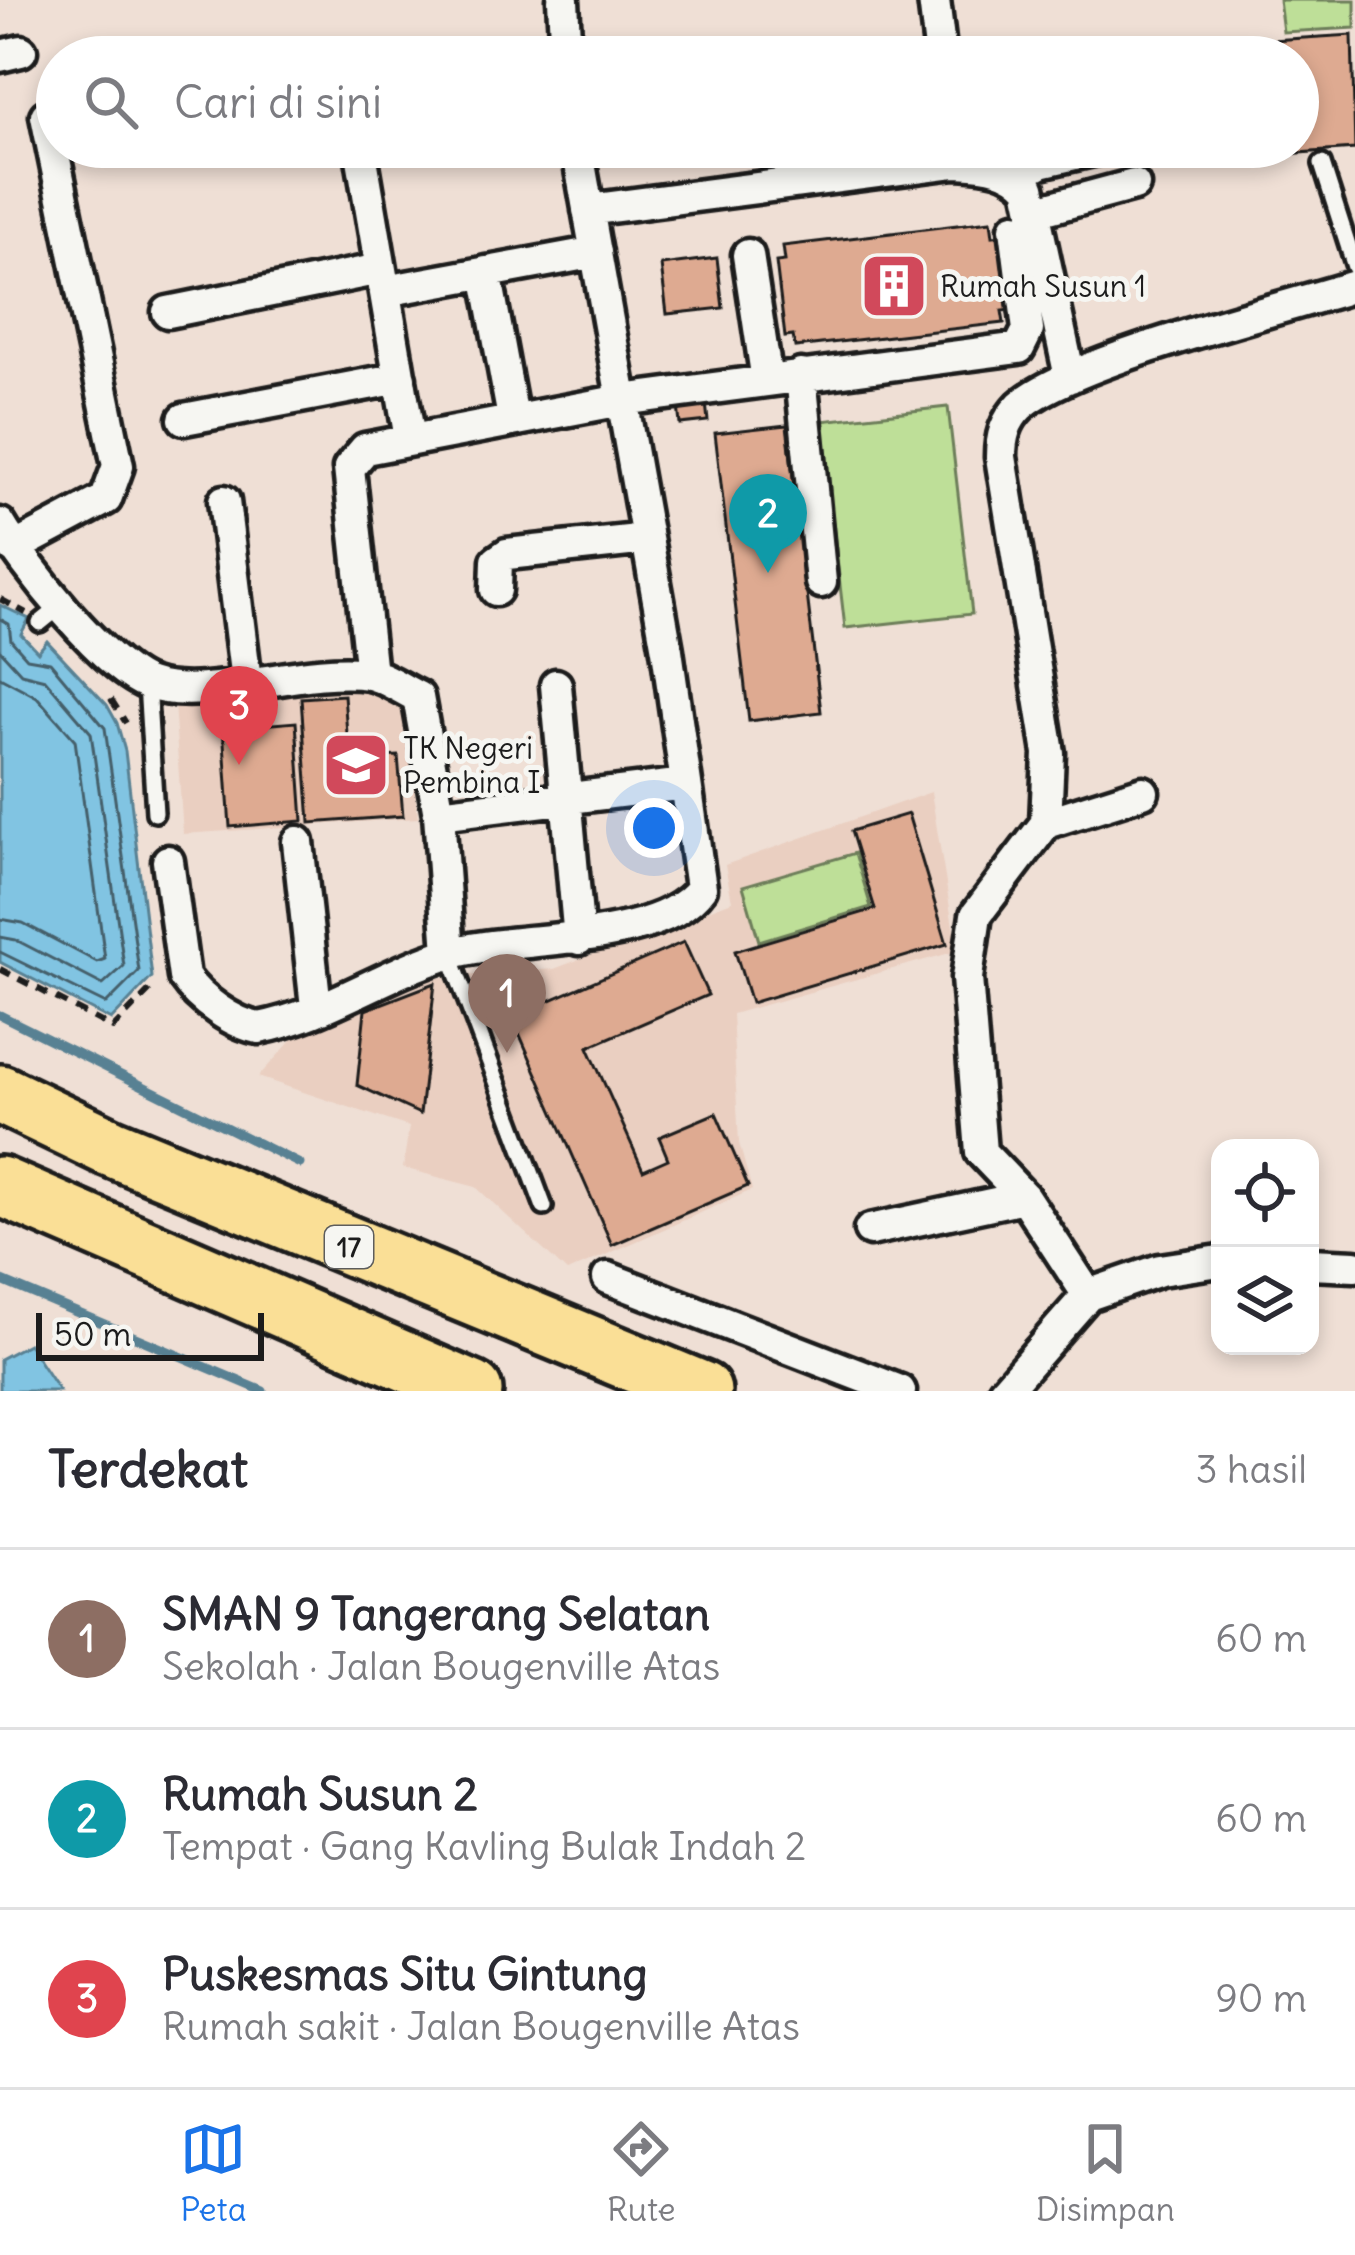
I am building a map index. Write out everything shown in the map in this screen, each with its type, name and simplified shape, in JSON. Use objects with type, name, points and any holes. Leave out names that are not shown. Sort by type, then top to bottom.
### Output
[{"type":"highway","name":"17","points":[[0,1094],[110,1147],[702,1391]]},
{"type":"highway","points":[[0,1186],[473,1391]]},
{"type":"street","points":[[563,0],[565,36]]},
{"type":"street","points":[[936,0],[939,36]]},
{"type":"street","points":[[57,168],[118,466],[106,499],[7,536],[51,614],[147,684],[174,688],[371,674],[418,697],[439,814],[449,953]]},
{"type":"street","points":[[364,168],[410,439]]},
{"type":"street","points":[[168,861],[178,966],[194,991],[247,1026],[259,1028],[449,953],[579,939],[681,909],[701,888],[647,539],[581,168]]},
{"type":"street","points":[[589,210],[863,168]]},
{"type":"street","points":[[371,674],[350,469],[365,449],[622,400],[1019,348],[1028,330],[1024,220],[1029,188],[1018,175],[1003,168]]},
{"type":"street","points":[[1018,175],[1030,168]]},
{"type":"street","points":[[1024,220],[1135,185]]},
{"type":"street","points":[[1024,220],[1070,377]]},
{"type":"street","points":[[168,312],[383,280],[486,272],[596,252]]},
{"type":"street","points":[[748,255],[766,381]]},
{"type":"street","points":[[486,272],[513,418]]},
{"type":"street","points":[[1046,824],[1049,754],[1001,440],[1021,405],[1070,377],[1355,286]]},
{"type":"street","points":[[801,375],[821,582]]},
{"type":"street","points":[[184,419],[400,378]]},
{"type":"street","points":[[224,501],[246,682]]},
{"type":"street","points":[[496,590],[496,561],[507,554],[647,539]]},
{"type":"street","points":[[556,685],[579,939]]},
{"type":"street","points":[[439,814],[686,784]]},
{"type":"street","points":[[1088,1294],[1024,1197],[995,1173],[981,1152],[967,964],[976,915],[1046,824],[1143,792]]},
{"type":"street","points":[[298,842],[316,1007]]},
{"type":"street","points":[[870,1230],[1024,1197]]},
{"type":"street","points":[[1004,1391],[1088,1294],[1160,1270],[1211,1263]]},
{"type":"street","points":[[1319,1264],[1355,1265]]},
{"type":"street","points":[[608,1278],[900,1391]]},
{"type":"lane","points":[[1322,164],[1355,267]]},
{"type":"lane","points":[[147,684],[154,813]]},
{"type":"lane","points":[[449,953],[544,1207]]},
{"type":"path","points":[[0,599],[51,614]]},
{"type":"path","points":[[98,684],[129,733]]},
{"type":"path","points":[[0,970],[113,1028],[159,981],[158,964]]},
{"type":"shaded area","points":[[359,681],[392,695],[407,713],[418,818],[183,834],[174,704]]},
{"type":"shaded area","points":[[931,792],[957,951],[732,1014],[739,1143],[752,1190],[567,1272],[476,1187],[403,1168],[409,1127],[258,1077],[302,1029],[433,978],[554,969],[732,901],[725,865]]},
{"type":"green space","points":[[1279,0],[1355,0],[1355,28],[1283,32]]},
{"type":"green space","points":[[948,407],[972,614],[845,628],[821,421]]},
{"type":"green space","points":[[855,853],[871,907],[759,941],[743,886]]},
{"type":"water","points":[[0,605],[29,619],[21,634],[38,652],[47,641],[107,705],[125,751],[152,977],[111,1020],[0,962]]},
{"type":"water","points":[[28,1344],[59,1391],[0,1391],[0,1359]]},
{"type":"building","points":[[1352,35],[1355,149],[1319,152],[1319,37]]},
{"type":"building","name":"Rumah Susun 1","points":[[991,221],[993,236],[1003,235],[1012,310],[1002,311],[1004,323],[795,347],[793,336],[785,337],[776,262],[785,261],[783,246]]},
{"type":"building","points":[[717,258],[723,308],[667,314],[661,265]]},
{"type":"building","points":[[705,394],[708,421],[680,424],[677,397]]},
{"type":"building","points":[[787,425],[821,712],[749,721],[715,433]]},
{"type":"building","points":[[344,695],[349,759],[398,756],[403,816],[310,823],[301,698]]},
{"type":"building","points":[[296,722],[303,821],[230,827],[223,728]]},
{"type":"building","points":[[908,814],[947,944],[751,1003],[735,951],[875,909],[851,831]]},
{"type":"building","points":[[684,942],[708,995],[588,1047],[643,1170],[668,1159],[659,1137],[716,1113],[748,1186],[612,1245],[512,1017]]},
{"type":"building","points":[[435,983],[420,1114],[357,1085],[365,1010]]},
{"type":"waterway","points":[[0,1015],[300,1164]]},
{"type":"waterway","points":[[0,1280],[263,1391]]},
{"type":"place","name":"Rumah Susun 1","points":[[894,286]]},
{"type":"place","name":"Rumah Susun 2","points":[[768,573]]},
{"type":"place","name":"Puskesmas Situ Gintung","points":[[239,765]]},
{"type":"place","name":"TK Negeri Pembina I","points":[[356,765]]},
{"type":"place","name":"SMAN 9 Tangerang Selatan","points":[[507,1053]]}]
